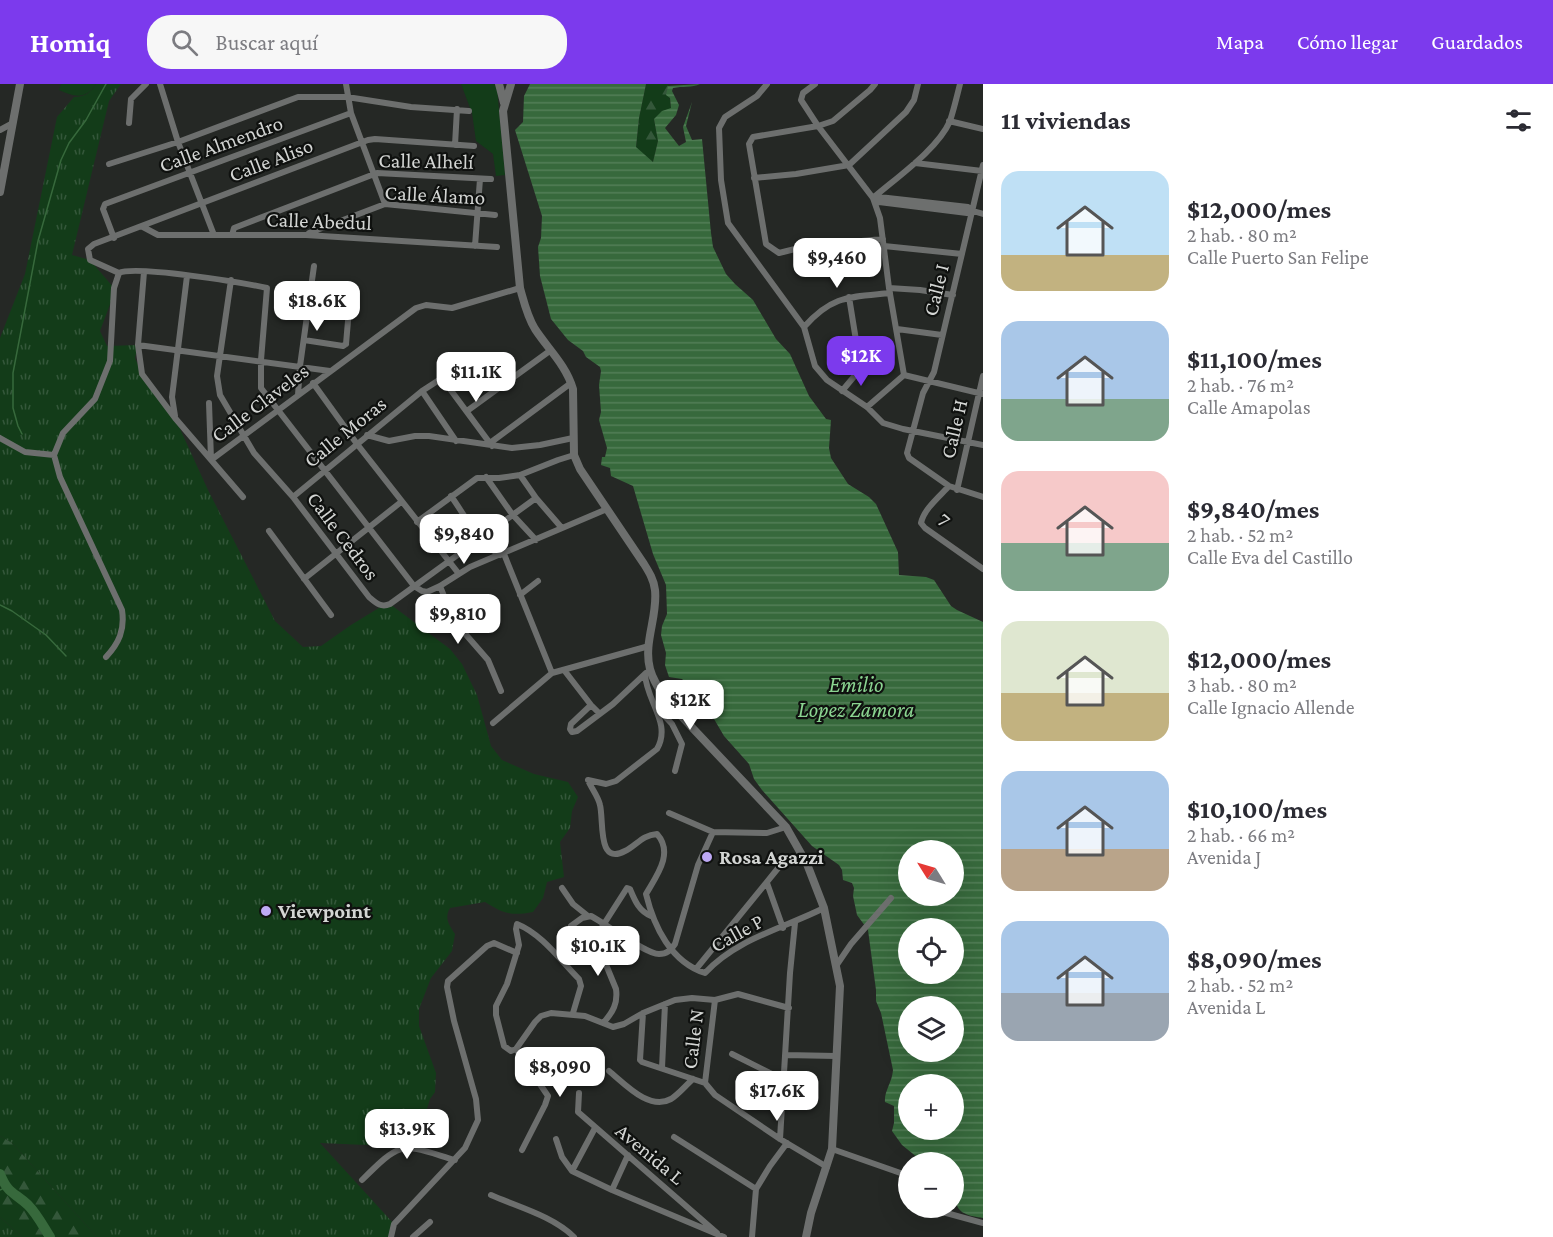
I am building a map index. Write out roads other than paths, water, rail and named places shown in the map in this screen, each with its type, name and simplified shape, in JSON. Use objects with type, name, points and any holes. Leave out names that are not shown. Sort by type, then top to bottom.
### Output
[{"type":"street","points":[[0,192],[20,84]]},
{"type":"street","points":[[129,123],[131,99],[146,84]]},
{"type":"street","points":[[160,84],[178,142],[214,235]]},
{"type":"street","points":[[346,84],[351,113],[385,204]]},
{"type":"street","points":[[500,84],[504,105],[520,288],[529,317],[550,350],[565,367],[571,383],[574,455],[580,469],[652,578],[655,588],[645,687],[662,724],[663,734],[657,749],[616,781],[606,783],[588,780],[600,806],[603,844],[607,851],[613,854],[622,853],[643,837],[652,834],[657,834],[663,841],[666,850],[662,865],[646,894],[651,916]]},
{"type":"street","points":[[504,105],[511,84]]},
{"type":"street","points":[[767,84],[757,96],[725,117],[719,128],[721,180],[728,223],[804,327],[814,366],[827,380],[867,407],[883,423],[983,445]]},
{"type":"street","points":[[815,84],[803,93],[801,100],[873,198],[880,218],[889,290],[904,375]]},
{"type":"street","points":[[875,84],[833,121],[818,126],[753,137],[749,144],[766,244],[779,254],[807,246],[884,242],[962,254]]},
{"type":"street","points":[[754,178],[849,165],[906,112],[914,100],[918,84]]},
{"type":"street","points":[[873,198],[915,163],[939,138],[950,121],[960,84]]},
{"type":"street","points":[[109,164],[178,142],[285,100],[311,96],[347,97],[411,107],[470,111]]},
{"type":"street","points":[[455,145],[457,110]]},
{"type":"street","name":"Calle Almendro","points":[[114,238],[102,206],[351,113]]},
{"type":"street","points":[[950,121],[983,129]]},
{"type":"street","points":[[0,130],[13,123]]},
{"type":"street","name":"Calle Aliso","points":[[119,273],[90,260],[87,249],[94,244],[362,143],[375,139],[474,146]]},
{"type":"street","points":[[915,163],[982,168]]},
{"type":"street","name":"Calle I","points":[[949,486],[908,456],[923,393],[934,372],[982,168]]},
{"type":"street","name":"Calle Alhelí","points":[[232,236],[234,228],[374,174],[491,179]]},
{"type":"street","points":[[476,246],[480,178]]},
{"type":"street","points":[[873,198],[968,207],[973,211],[983,213]]},
{"type":"street","name":"Calle Álamo","points":[[306,235],[385,204],[495,215]]},
{"type":"street","name":"Calle Abedul","points":[[142,227],[158,235],[306,235],[497,247]]},
{"type":"street","points":[[298,395],[314,266]]},
{"type":"street","points":[[106,657],[116,646],[122,631],[124,620],[122,610],[60,477],[54,455],[63,433],[94,399],[111,361],[114,288],[119,273],[123,271],[231,280],[267,288],[261,388],[414,586],[422,591],[427,592],[459,574],[607,508]]},
{"type":"street","points":[[144,272],[138,345],[142,374],[175,418],[243,497]]},
{"type":"street","points":[[175,418],[172,397],[187,276]]},
{"type":"street","points":[[220,356],[231,280]]},
{"type":"street","name":"Calle Claveles","points":[[211,460],[416,308],[426,305],[452,308],[520,288]]},
{"type":"street","points":[[804,327],[824,308],[849,297],[889,290],[920,290],[953,295]]},
{"type":"street","points":[[311,291],[350,298],[346,344],[352,354]]},
{"type":"street","points":[[842,391],[857,373],[860,365],[849,297]]},
{"type":"street","points":[[897,329],[942,335]]},
{"type":"street","points":[[304,340],[343,346],[346,344]]},
{"type":"street","points":[[138,345],[330,371]]},
{"type":"street","points":[[467,411],[550,350]]},
{"type":"street","name":"Calle Cedros","points":[[220,356],[217,376],[220,395],[244,437],[254,453],[293,497],[369,597],[382,606],[390,604],[414,586]]},
{"type":"street","points":[[904,375],[981,393]]},
{"type":"street","points":[[867,407],[904,375]]},
{"type":"street","name":"Calle H","points":[[957,490],[981,393],[983,376]]},
{"type":"street","name":"Calle Moras","points":[[293,497],[422,391],[442,380],[491,445]]},
{"type":"street","points":[[313,383],[401,502],[459,574]]},
{"type":"street","points":[[491,445],[571,383]]},
{"type":"street","points":[[422,391],[456,441]]},
{"type":"street","points":[[209,403],[211,460]]},
{"type":"street","points":[[366,435],[390,441],[416,436],[526,447],[573,438]]},
{"type":"street","points":[[0,438],[25,452],[54,455]]},
{"type":"street","points":[[417,522],[477,478],[520,475],[574,455]]},
{"type":"street","points":[[520,475],[561,527]]},
{"type":"street","points":[[486,477],[512,514],[536,540]]},
{"type":"street","points":[[949,486],[983,497]]},
{"type":"street","name":"7","points":[[949,486],[931,505],[921,523],[983,569]]},
{"type":"street","points":[[452,496],[488,548],[502,555],[552,673]]},
{"type":"street","points":[[414,586],[536,498]]},
{"type":"street","points":[[304,579],[401,502]]},
{"type":"street","points":[[269,531],[331,615]]},
{"type":"street","points":[[520,595],[538,581]]},
{"type":"street","points":[[440,586],[454,621],[488,660],[501,691]]},
{"type":"street","points":[[494,723],[552,673],[649,646]]},
{"type":"street","points":[[564,670],[600,714]]},
{"type":"street","points":[[591,705],[571,724],[572,732],[577,731],[600,714],[647,672]]},
{"type":"street","points":[[647,672],[668,702],[786,827],[807,864],[824,908],[840,997],[832,1149],[811,1213],[806,1237]]},
{"type":"street","points":[[653,703],[672,724],[682,744],[675,771]]},
{"type":"street","points":[[669,813],[713,832],[767,833],[786,827]]},
{"type":"street","points":[[562,888],[573,904],[588,916],[605,923],[648,951],[659,954],[668,952],[672,949],[698,865],[713,832]]},
{"type":"street","points":[[696,969],[779,867]]},
{"type":"street","points":[[767,883],[783,927]]},
{"type":"street","points":[[573,1013],[581,986],[579,980],[551,950],[518,924],[516,929],[519,945],[517,953],[507,984],[496,1006],[504,1046],[511,1051],[516,1049],[541,1016],[551,1012],[573,1013],[604,1022],[614,1010],[618,997],[595,938],[627,888],[636,904],[651,916]]},
{"type":"street","points":[[836,966],[851,944],[891,898]]},
{"type":"street","name":"Calle P","points":[[651,916],[663,940],[687,964],[705,973],[717,960],[744,943],[824,908]]},
{"type":"street","points":[[571,926],[588,916]]},
{"type":"street","points":[[752,1237],[756,1189],[784,1141],[785,1055],[795,922]]},
{"type":"street","points":[[391,1237],[394,1224],[470,1141],[477,1120],[476,1099],[454,1021],[448,981],[487,946],[494,943],[517,953]]},
{"type":"street","name":"Calle N","points":[[604,1022],[617,1027],[675,1000],[692,998],[715,1000],[738,994],[789,1008]]},
{"type":"street","name":"Calle N","points":[[705,1083],[715,1000]]},
{"type":"street","points":[[662,1068],[665,1004]]},
{"type":"street","points":[[643,1013],[640,1060],[642,1062],[705,1083],[715,1095],[827,1167]]},
{"type":"street","points":[[516,1049],[548,1096],[522,1150]]},
{"type":"street","points":[[732,1054],[784,1080]]},
{"type":"street","points":[[785,1055],[836,1056]]},
{"type":"street","name":"Calle N","points":[[609,1071],[638,1095],[660,1102],[672,1099],[693,1080]]},
{"type":"street","name":"Avenida L","points":[[579,1093],[578,1112],[717,1233]]},
{"type":"street","points":[[572,1171],[595,1128]]},
{"type":"street","points":[[674,1137],[756,1189]]},
{"type":"street","points":[[555,1139],[562,1157],[572,1171],[724,1237]]},
{"type":"street","points":[[362,1180],[385,1157],[401,1148],[411,1147],[455,1160]]},
{"type":"street","points":[[832,1149],[898,1172]]},
{"type":"street","points":[[612,1190],[628,1155]]},
{"type":"street","points":[[491,1195],[555,1223],[574,1237]]},
{"type":"street","points":[[964,1217],[983,1223]]},
{"type":"street","points":[[413,1237],[430,1221]]},
{"type":"water","name":"Emilio Lopez Zamora","points":[[530,84],[646,84],[636,147],[653,162],[658,141],[654,119],[662,111],[671,108],[670,98],[666,95],[668,86],[700,84],[673,88],[672,91],[679,105],[676,115],[665,128],[679,146],[686,142],[683,127],[692,102],[686,126],[692,140],[702,139],[713,247],[726,274],[753,300],[776,339],[790,354],[809,396],[826,419],[831,420],[829,448],[831,458],[848,484],[876,504],[898,552],[899,575],[926,577],[934,580],[951,606],[983,622],[983,1218],[964,1213],[964,1152],[911,1152],[898,1140],[964,1140],[964,1074],[898,1074],[898,1139],[892,1131],[894,1106],[885,1102],[893,1070],[881,1013],[876,1001],[868,930],[857,915],[852,883],[843,880],[839,865],[812,846],[762,790],[754,779],[749,764],[696,700],[686,683],[682,679],[669,677],[661,635],[667,614],[666,585],[653,554],[633,486],[611,476],[610,468],[601,465],[607,448],[599,420],[601,412],[600,367],[568,340],[551,319],[540,276],[538,247],[541,238],[542,216],[515,130],[523,122],[524,96]]},
{"type":"waterway","points":[[22,434],[13,408],[13,373],[38,241],[61,160],[106,84]]},
{"type":"waterway","points":[[0,605],[46,635],[66,656]]},
{"type":"waterway","points":[[0,1174],[9,1189],[34,1212],[50,1237]]},
{"type":"waterway","points":[[0,1190],[6,1187]]},
{"type":"place","name":"Rosa Agazzi","points":[[707,857]]},
{"type":"place","name":"Viewpoint","points":[[266,911]]}]
